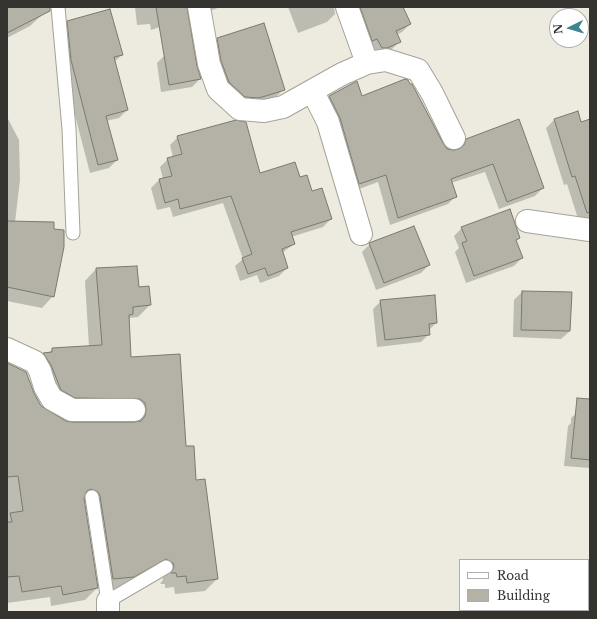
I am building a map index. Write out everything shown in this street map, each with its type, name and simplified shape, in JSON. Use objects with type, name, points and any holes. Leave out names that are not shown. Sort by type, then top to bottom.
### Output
[{"type":"street","points":[[199,7],[209,64],[218,89],[240,109],[264,111],[284,107],[313,92],[342,74],[366,63],[386,60],[418,70],[432,93],[454,138]]},
{"type":"street","points":[[346,7],[366,63]]},
{"type":"street","points":[[313,92],[328,122],[361,234]]},
{"type":"street","points":[[527,221],[590,230]]},
{"type":"street","points":[[7,349],[35,362],[40,371],[45,387],[52,399],[72,410],[134,410]]},
{"type":"lane","points":[[58,7],[68,114],[74,233]]},
{"type":"lane","points":[[92,497],[108,606],[166,567]]},
{"type":"building","points":[[7,7],[50,7],[50,11],[7,33]]},
{"type":"building","points":[[156,7],[187,7],[197,66],[201,79],[169,85]]},
{"type":"building","points":[[360,7],[403,7],[411,24],[396,31],[401,42],[387,48],[382,48],[377,39],[372,41]]},
{"type":"building","points":[[110,9],[123,55],[114,57],[128,110],[106,116],[118,160],[98,165],[71,60],[67,21]]},
{"type":"building","points":[[264,23],[285,90],[259,98],[245,97],[229,82],[221,61],[217,38]]},
{"type":"building","points":[[405,79],[412,84],[447,149],[459,149],[464,145],[466,139],[519,119],[544,188],[507,202],[493,164],[451,179],[457,197],[398,218],[386,175],[359,184],[340,118],[329,96],[357,81],[362,96]]},
{"type":"building","points":[[578,111],[581,122],[590,119],[590,212],[587,213],[575,176],[572,177],[554,119]]},
{"type":"building","points":[[236,120],[246,122],[260,173],[295,162],[300,177],[307,175],[312,191],[322,188],[332,219],[291,232],[295,244],[282,249],[288,268],[268,276],[265,268],[248,274],[242,258],[252,254],[231,196],[180,209],[178,199],[165,203],[159,179],[172,176],[167,158],[182,154],[177,136]]},
{"type":"building","points":[[510,209],[520,238],[516,240],[523,258],[474,276],[462,243],[467,241],[461,227]]},
{"type":"building","points":[[7,221],[54,222],[54,229],[64,230],[64,247],[54,297],[7,287]]},
{"type":"building","points":[[414,226],[430,265],[384,283],[369,243]]},
{"type":"building","points":[[137,266],[139,287],[149,286],[151,305],[133,307],[133,314],[129,315],[131,357],[180,354],[186,446],[194,446],[196,480],[205,479],[218,579],[187,583],[186,576],[177,577],[176,573],[171,573],[174,567],[173,563],[166,559],[134,577],[113,579],[100,496],[98,492],[91,489],[87,491],[84,498],[98,588],[63,595],[61,586],[22,592],[19,576],[7,577],[7,522],[12,522],[10,513],[23,511],[18,476],[7,477],[7,363],[26,372],[41,406],[66,421],[141,421],[145,416],[146,410],[145,403],[140,399],[75,398],[61,390],[51,365],[43,353],[52,352],[52,348],[102,345],[96,268]]},
{"type":"building","points":[[522,291],[572,292],[570,331],[521,330]]},
{"type":"building","points":[[435,295],[437,323],[429,324],[430,335],[385,340],[380,300]]},
{"type":"building","points":[[577,398],[590,399],[590,460],[571,458]]}]
